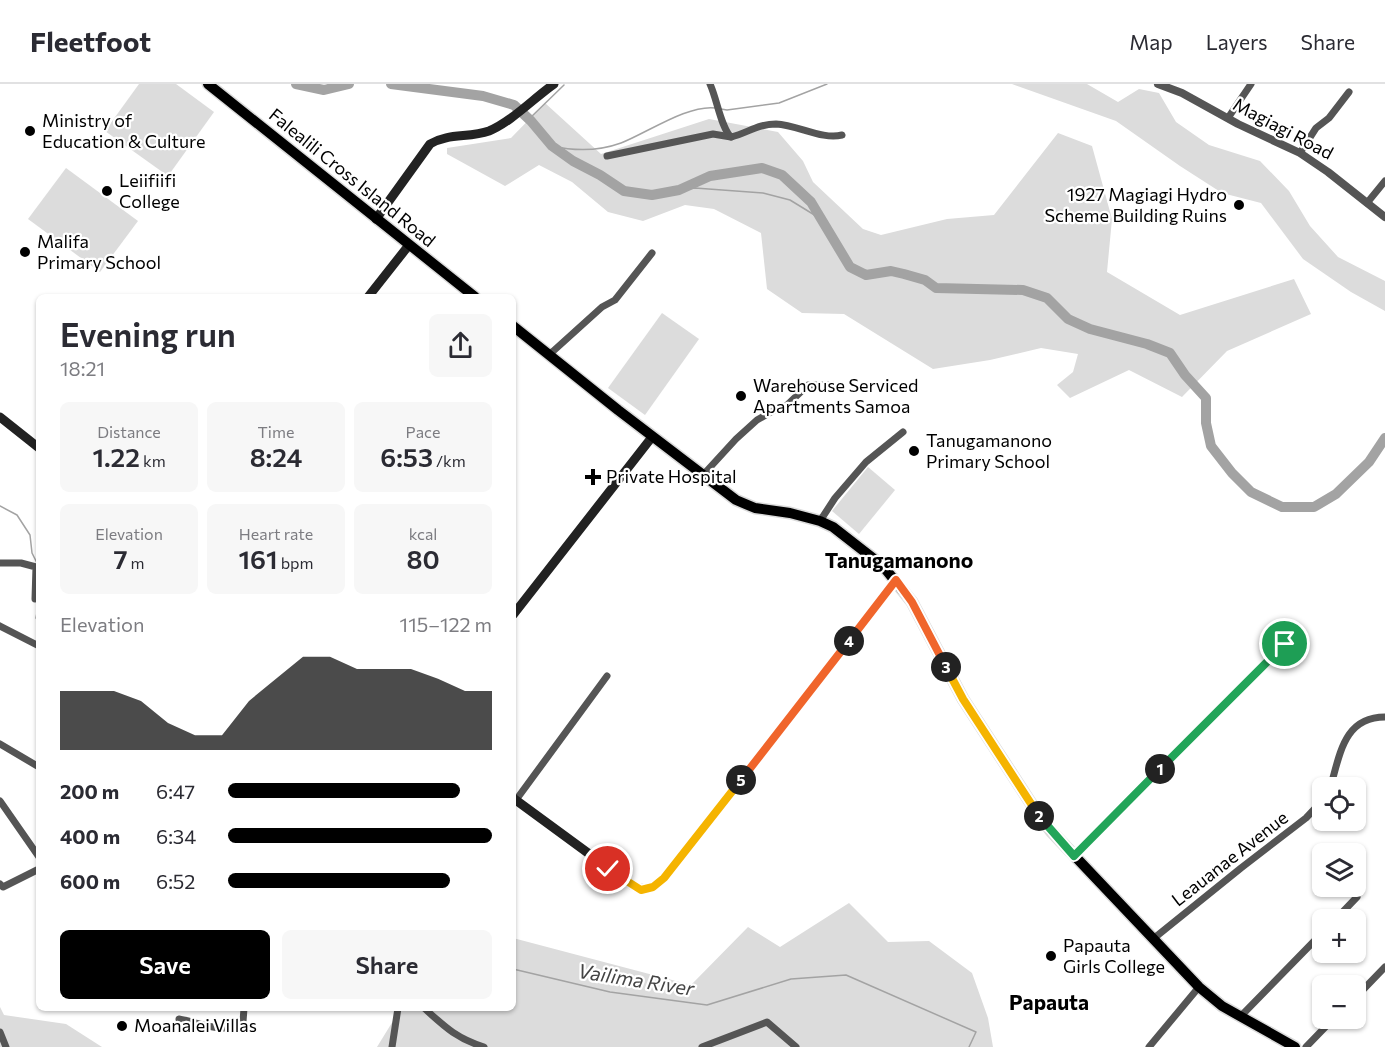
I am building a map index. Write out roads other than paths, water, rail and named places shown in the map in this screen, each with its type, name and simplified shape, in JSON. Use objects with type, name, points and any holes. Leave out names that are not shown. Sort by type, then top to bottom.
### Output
[{"type":"main road","name":"Falealili Cross Island Road","points":[[208,84],[471,294]]},
{"type":"main road","points":[[376,219],[430,144],[438,139],[451,136],[488,131],[507,120],[554,84]]},
{"type":"main road","points":[[370,294],[409,245]]},
{"type":"main road","points":[[516,328],[652,437],[736,500],[747,505],[820,521],[870,555],[896,580],[912,602],[963,699],[1051,831],[1199,987],[1222,1006],[1294,1047]]},
{"type":"main road","points":[[0,417],[36,446]]},
{"type":"main road","points":[[516,611],[652,437]]},
{"type":"main road","points":[[516,800],[633,886],[641,890],[658,884],[896,580]]},
{"type":"street","points":[[710,84],[717,97],[724,131],[731,137]]},
{"type":"street","name":"Magiagi Road","points":[[1158,84],[1182,93],[1300,153],[1328,171],[1385,217]]},
{"type":"street","points":[[1228,118],[1251,84]]},
{"type":"street","points":[[1300,153],[1316,129],[1329,118],[1349,92]]},
{"type":"street","points":[[607,156],[713,134],[731,137],[761,125],[789,126],[831,138],[842,135]]},
{"type":"street","points":[[1367,203],[1385,181]]},
{"type":"street","points":[[550,354],[602,307],[615,300],[652,253]]},
{"type":"street","points":[[703,475],[735,439],[757,420],[776,409],[785,407],[808,385],[832,385]]},
{"type":"street","points":[[820,521],[835,498],[866,462],[903,432]]},
{"type":"street","points":[[0,564],[21,563],[36,567],[34,599]]},
{"type":"street","points":[[0,626],[36,644]]},
{"type":"street","points":[[1074,856],[1285,644]]},
{"type":"street","points":[[516,796],[607,676]]},
{"type":"street","points":[[1334,777],[1350,731],[1360,723],[1376,717],[1385,717]]},
{"type":"street","points":[[0,744],[36,765]]},
{"type":"street","points":[[0,801],[36,853]]},
{"type":"street","name":"Leauanae Avenue","points":[[1153,939],[1312,812]]},
{"type":"street","points":[[0,884],[3,887],[36,870]]},
{"type":"street","points":[[1345,909],[1356,897]]},
{"type":"street","points":[[1241,1016],[1312,943]]},
{"type":"street","points":[[1366,987],[1385,967]]},
{"type":"street","points":[[1149,1047],[1199,987]]},
{"type":"street","points":[[179,1019],[228,1029],[243,1022],[244,1011]]},
{"type":"street","points":[[392,1047],[398,1011]]},
{"type":"street","points":[[427,1011],[449,1031],[465,1041],[484,1047]]},
{"type":"street","points":[[702,1047],[767,1022],[796,1047]]},
{"type":"street","points":[[1306,1047],[1323,1029]]},
{"type":"street","points":[[0,1032],[6,1047]]},
{"type":"waterway","points":[[296,84],[324,90],[349,84]]},
{"type":"waterway","points":[[391,84],[483,96],[514,105],[552,146],[624,191],[652,195],[679,190],[710,176],[762,168],[782,175],[811,202],[850,267],[866,275],[891,271],[925,280],[936,288],[1023,290],[1047,298],[1068,319],[1090,329],[1147,344],[1170,353],[1185,375],[1206,398],[1206,423],[1211,446],[1232,473],[1251,492],[1282,507],[1314,507],[1336,494],[1369,462],[1385,438]]},
{"type":"waterway","points":[[721,109],[779,103],[827,84]]},
{"type":"waterway","points":[[529,119],[564,85]]},
{"type":"waterway","points":[[552,146],[569,149],[613,146],[693,110],[716,108]]},
{"type":"waterway","points":[[679,190],[695,188],[763,193],[790,200],[821,219]]},
{"type":"waterway","name":"Vailima River","points":[[0,506],[17,515],[30,535],[32,553],[36,561]]},
{"type":"waterway","name":"Vailima River","points":[[516,970],[610,992],[707,1005],[791,979],[846,975],[976,1032],[969,1047]]},
{"type":"place","name":"Ministry of Education & Culture","points":[[30,131]]},
{"type":"place","name":"Leiifiifi College","points":[[107,191]]},
{"type":"place","name":"1927 Magiagi Hydro Scheme Building Ruins","points":[[1239,205]]},
{"type":"place","name":"Malifa Primary School","points":[[25,252]]},
{"type":"place","name":"Warehouse Serviced Apartments Samoa","points":[[741,396]]},
{"type":"place","name":"Tanugamanono Primary School","points":[[914,451]]},
{"type":"place","name":"Private Hospital","points":[[593,477]]},
{"type":"place","name":"Papauta Girls College","points":[[1051,956]]},
{"type":"place","name":"Moanalei Villas","points":[[122,1026]]},
{"type":"district","name":"Tanugamanono","points":[[899,561]]},
{"type":"district","name":"Papauta","points":[[1049,1003]]}]
